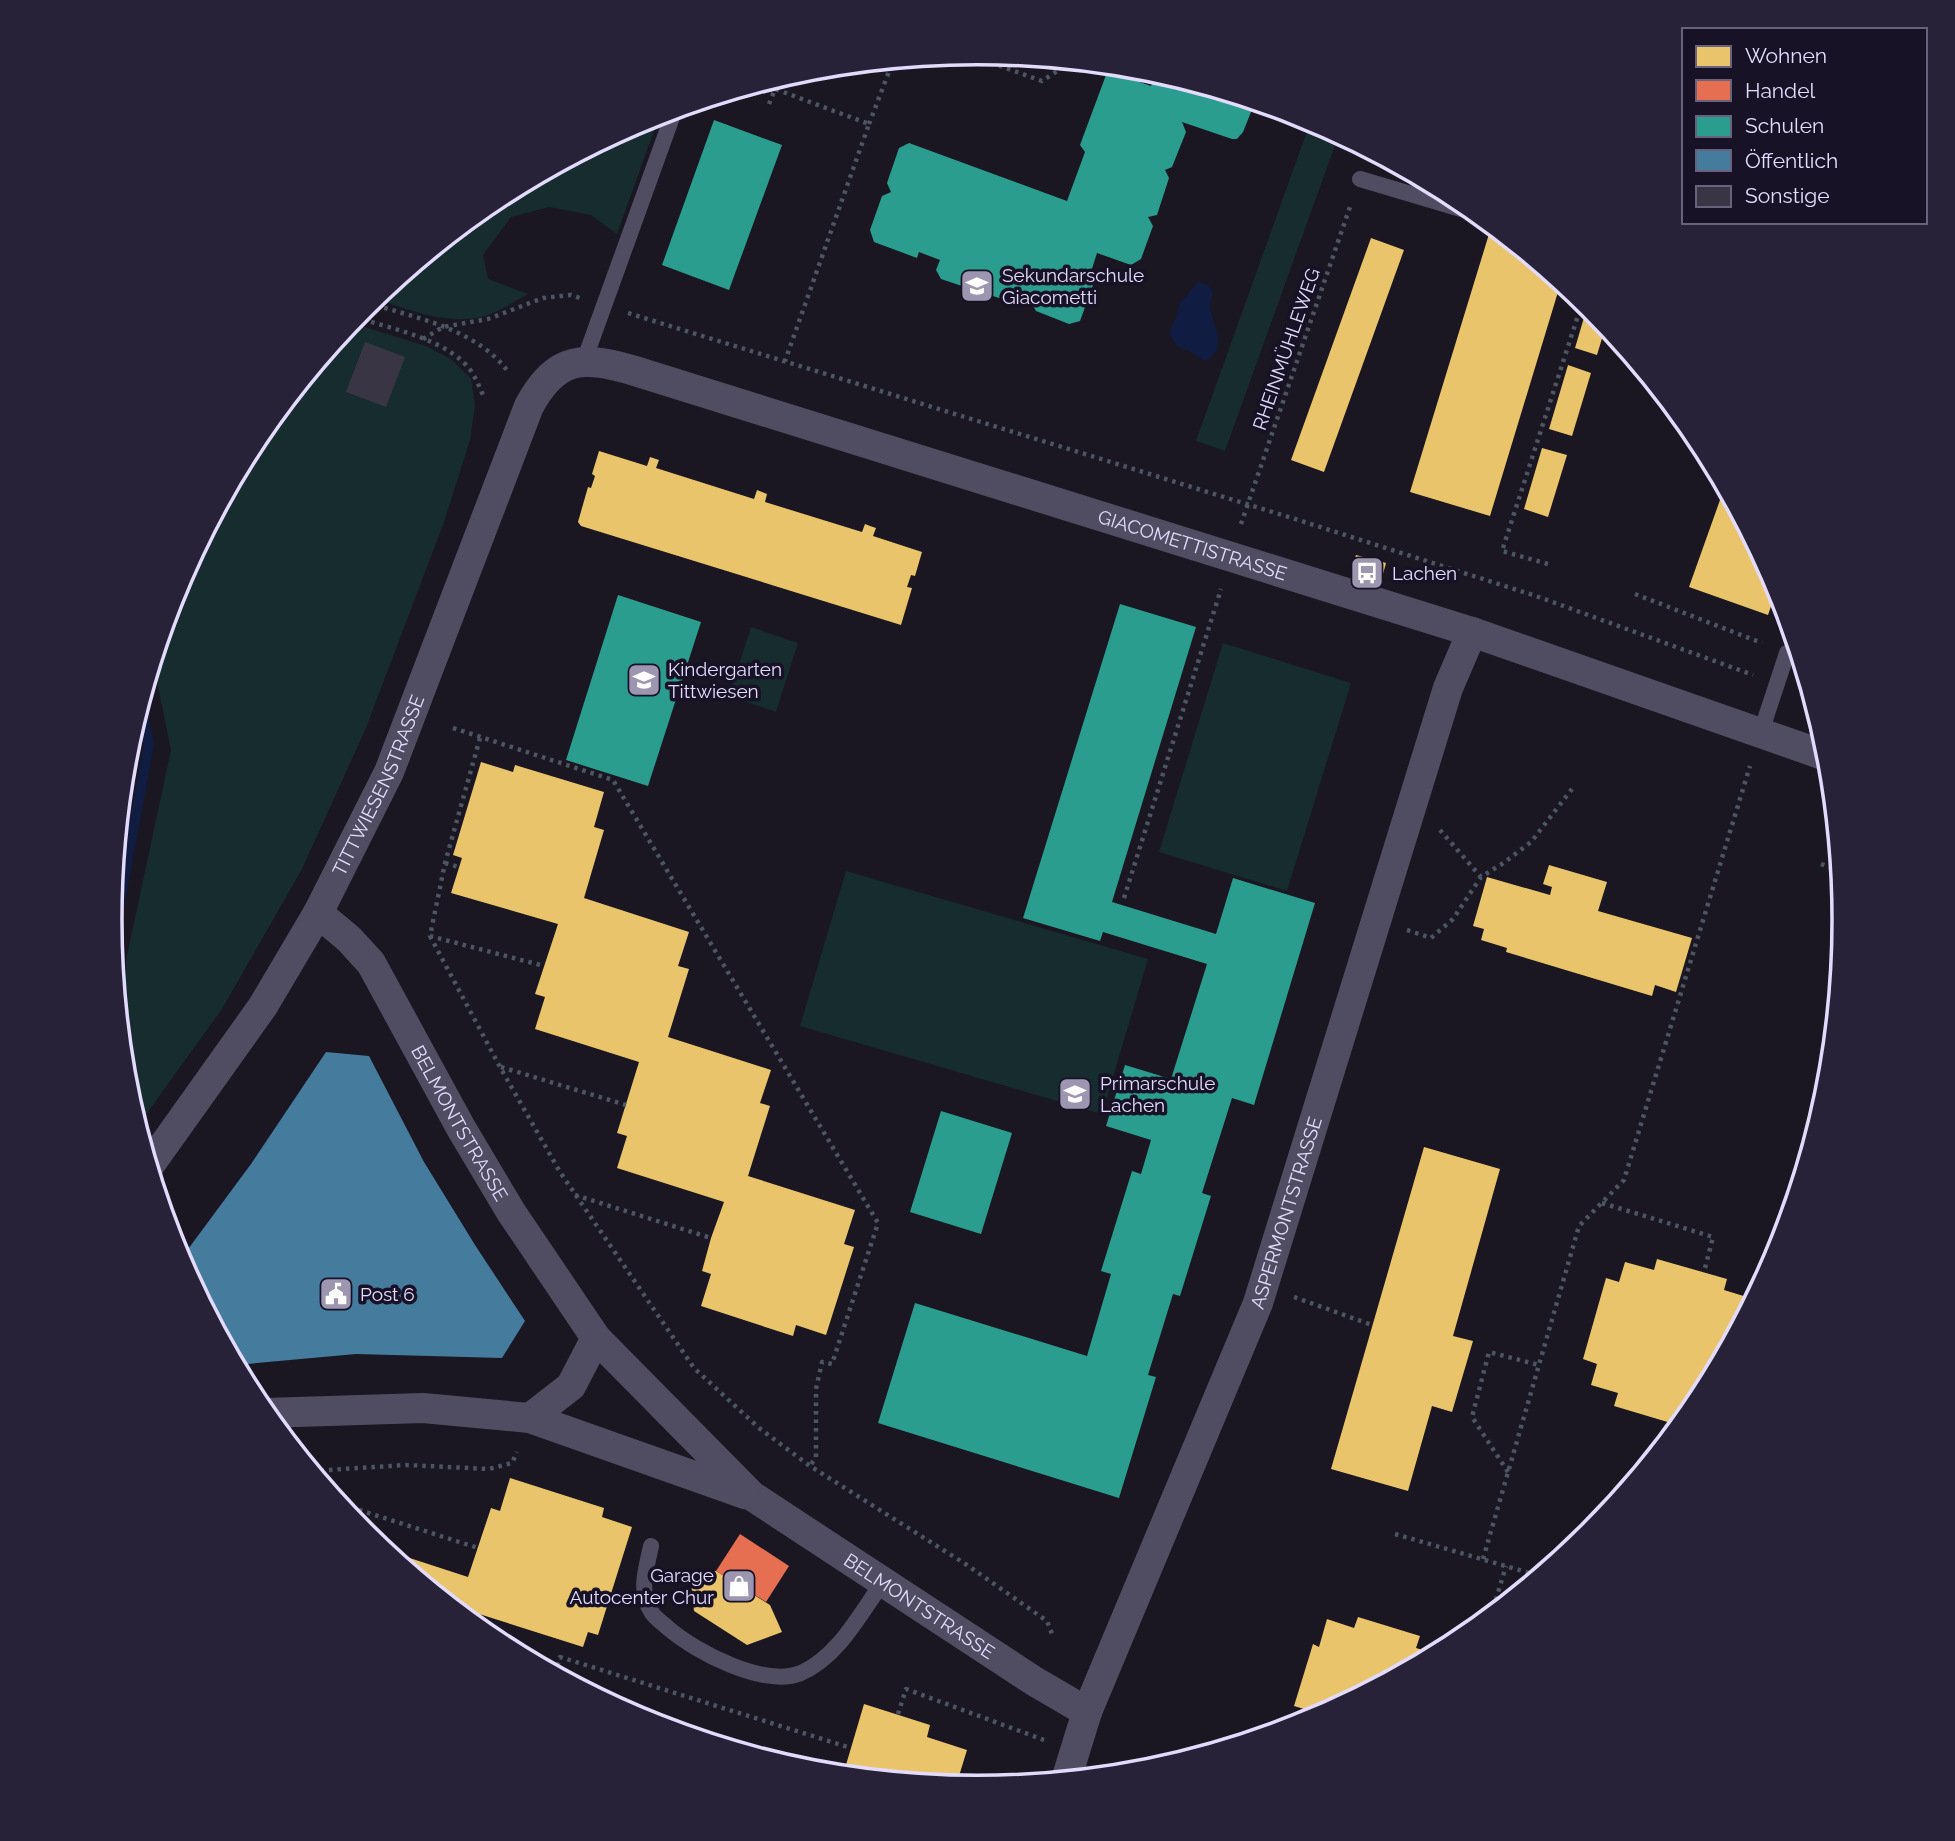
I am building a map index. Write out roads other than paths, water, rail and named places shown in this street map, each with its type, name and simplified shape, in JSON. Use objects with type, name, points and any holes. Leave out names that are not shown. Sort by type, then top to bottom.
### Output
[{"type":"street","name":"GIACOMETTISTRASSE","points":[[551,374],[560,368],[584,361],[607,363],[635,371],[1472,632],[1756,745],[1817,755]]},
{"type":"street","name":"TITTWIESENSTRASSE","points":[[155,1157],[262,1006],[318,913],[389,772],[529,406],[551,374]]},
{"type":"street","name":"ASPERMONTSTRASSE","points":[[1069,1771],[1087,1712],[1264,1285],[1448,688],[1472,632]]},
{"type":"street","name":"BELMONTSTRASSE","points":[[318,913],[349,939],[371,963],[461,1128],[511,1212],[596,1338],[752,1496],[1034,1681],[1087,1712]]},
{"type":"street","points":[[530,1418],[571,1385],[596,1338]]},
{"type":"street","name":"BELMONTSTRASSE","points":[[278,1413],[423,1408],[530,1418],[752,1496]]},
{"type":"lane","points":[[584,361],[671,122]]},
{"type":"lane","points":[[1360,179],[1446,204]]},
{"type":"lane","points":[[1756,745],[1777,684],[1791,655]]},
{"type":"lane","points":[[651,1546],[643,1588],[653,1614],[684,1642],[729,1665],[768,1675],[797,1674],[815,1666],[837,1645],[883,1582]]},
{"type":"water","points":[[1198,282],[1206,284],[1213,291],[1210,308],[1218,336],[1216,349],[1206,361],[1178,347],[1169,334],[1179,304]]},
{"type":"waterway","points":[[123,883],[149,744],[145,724]]},
{"type":"place","name":"Sekundarschule Giacometti","points":[[977,286]]},
{"type":"place","name":"Lachen","points":[[1367,573]]},
{"type":"place","name":"Kindergarten Tittwiesen","points":[[644,680]]},
{"type":"place","name":"Primarschule Lachen","points":[[1075,1094]]},
{"type":"place","name":"Post 6","points":[[336,1294]]},
{"type":"place","name":"Garage Autocenter Chur","points":[[739,1586]]}]
